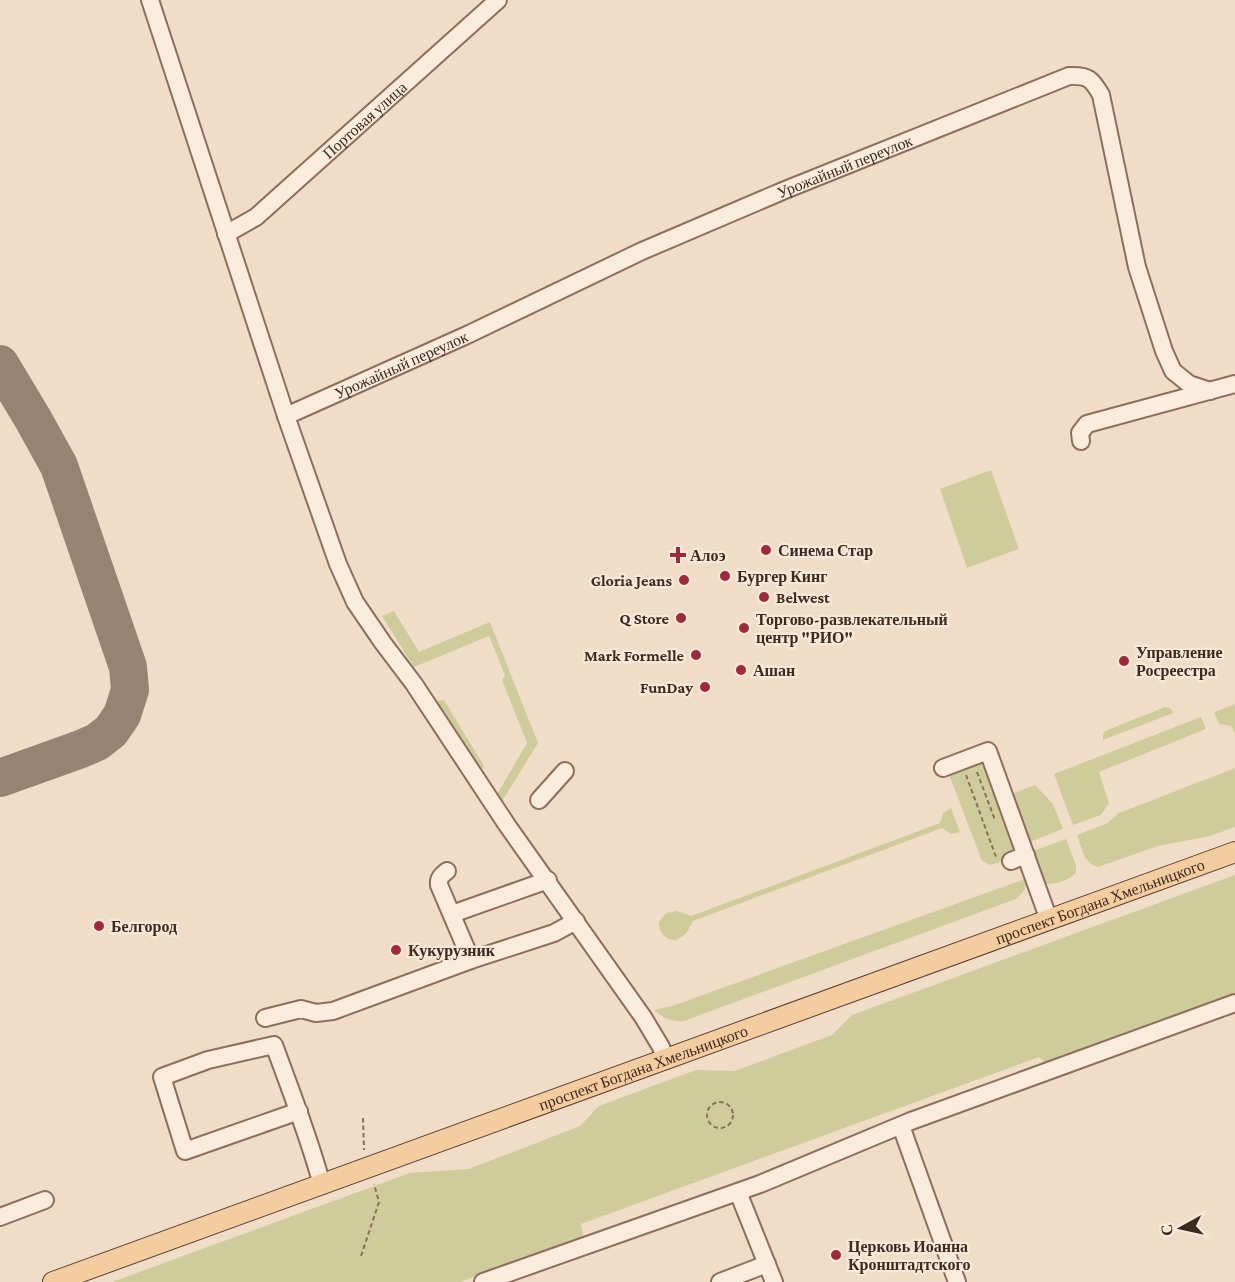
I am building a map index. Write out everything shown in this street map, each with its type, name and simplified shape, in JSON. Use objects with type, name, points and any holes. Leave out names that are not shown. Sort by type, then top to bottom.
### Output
[{"type":"main road","name":"проспект Богдана Хмельницкого","points":[[53,1282],[1235,852]]},
{"type":"street","points":[[150,0],[286,416],[338,564],[355,602],[414,684],[507,825],[643,1017],[666,1060]]},
{"type":"street","name":"Портовая улица","points":[[226,234],[256,218],[498,0]]},
{"type":"street","name":"Урожайный переулок","points":[[286,416],[467,335],[653,246],[785,190],[1069,76],[1083,75],[1094,82],[1101,95],[1137,267],[1164,351],[1173,371],[1189,384],[1210,391]]},
{"type":"street","points":[[1081,441],[1080,433],[1087,424],[1235,384]]},
{"type":"street","points":[[942,768],[988,751],[1012,860],[1049,921]]},
{"type":"street","points":[[539,800],[565,771]]},
{"type":"street","points":[[447,871],[439,881],[471,960]]},
{"type":"street","points":[[452,914],[548,880]]},
{"type":"street","points":[[265,1018],[301,1009],[316,1013],[333,1011],[471,960],[554,933],[576,921]]},
{"type":"street","points":[[483,1282],[738,1192],[901,1126],[1235,1004]]},
{"type":"street","points":[[299,1111],[184,1151],[162,1077],[208,1060],[274,1045],[299,1111],[322,1185]]},
{"type":"street","points":[[901,1126],[957,1282]]},
{"type":"street","points":[[738,1192],[774,1282]]},
{"type":"street","points":[[0,1217],[45,1200]]},
{"type":"street","points":[[720,1282],[767,1264]]},
{"type":"path","points":[[961,761],[1012,860]]},
{"type":"path","points":[[724,1103],[732,1110],[732,1120],[725,1127],[714,1126],[708,1119],[708,1110],[714,1104],[724,1103]]},
{"type":"path","points":[[361,1256],[379,1202],[363,1146],[363,1118]]},
{"type":"shaded area","points":[[991,470],[1019,549],[967,568],[940,489]]},
{"type":"shaded area","points":[[394,611],[419,652],[490,622],[538,743],[501,803],[496,796],[527,743],[502,680],[505,675],[489,636],[414,667],[382,616]]},
{"type":"shaded area","points":[[444,700],[484,766],[481,773],[436,701]]},
{"type":"shaded area","points":[[1235,704],[1235,733],[1231,726],[1219,724],[1214,712]]},
{"type":"shaded area","points":[[1165,707],[1170,708],[1173,713],[1103,740],[1105,731]]},
{"type":"shaded area","points":[[1201,717],[1206,729],[1099,772],[1109,803],[1101,815],[1073,825],[1054,774]]},
{"type":"shaded area","points":[[988,760],[1022,854],[991,865],[982,861],[947,769]]},
{"type":"shaded area","points":[[1235,768],[1235,827],[1210,836],[1158,846],[1098,867],[1087,859],[1077,835],[1106,824],[1119,813]]},
{"type":"shaded area","points":[[1035,785],[1053,804],[1063,829],[1027,843],[1011,794]]},
{"type":"shaded area","points":[[951,808],[960,832],[951,834],[942,828],[693,921],[686,934],[676,940],[669,939],[661,933],[659,922],[666,913],[677,911],[691,916],[940,823],[943,813]]},
{"type":"shaded area","points":[[1066,839],[1076,865],[1076,873],[1061,882],[1044,884],[1031,852]]},
{"type":"shaded area","points":[[1235,875],[1235,998],[1049,1067],[1039,1057],[581,1224],[583,1238],[460,1282],[112,1282],[410,1173],[469,1169],[580,1126],[599,1106],[696,1070],[735,1071],[832,1035],[852,1015]]},
{"type":"shaded area","points":[[1025,879],[1025,888],[1016,899],[684,1021],[668,1019],[654,1010],[672,1006]]},
{"type":"taxiway","points":[[0,364],[59,466],[128,667],[130,690],[122,715],[111,731],[97,742],[0,778]]},
{"type":"place","name":"Синема Стар","points":[[766,550]]},
{"type":"place","name":"Алоэ","points":[[678,555]]},
{"type":"place","name":"Бургер Кинг","points":[[725,576]]},
{"type":"place","name":"Gloria Jeans","points":[[684,580]]},
{"type":"place","name":"Belwest","points":[[764,597]]},
{"type":"place","name":"Q Store","points":[[681,618]]},
{"type":"place","name":"Торгово-развлекательный центр \"РИО\"","points":[[744,628]]},
{"type":"place","name":"Mark Formelle","points":[[696,655]]},
{"type":"place","name":"Управление Росреестра","points":[[1124,661]]},
{"type":"place","name":"Ашан","points":[[741,670]]},
{"type":"place","name":"FunDay","points":[[705,687]]},
{"type":"place","name":"Белгород","points":[[99,926]]},
{"type":"place","name":"Кукурузник","points":[[396,950]]},
{"type":"place","name":"Церковь Иоанна Кронштадтского","points":[[836,1255]]}]
